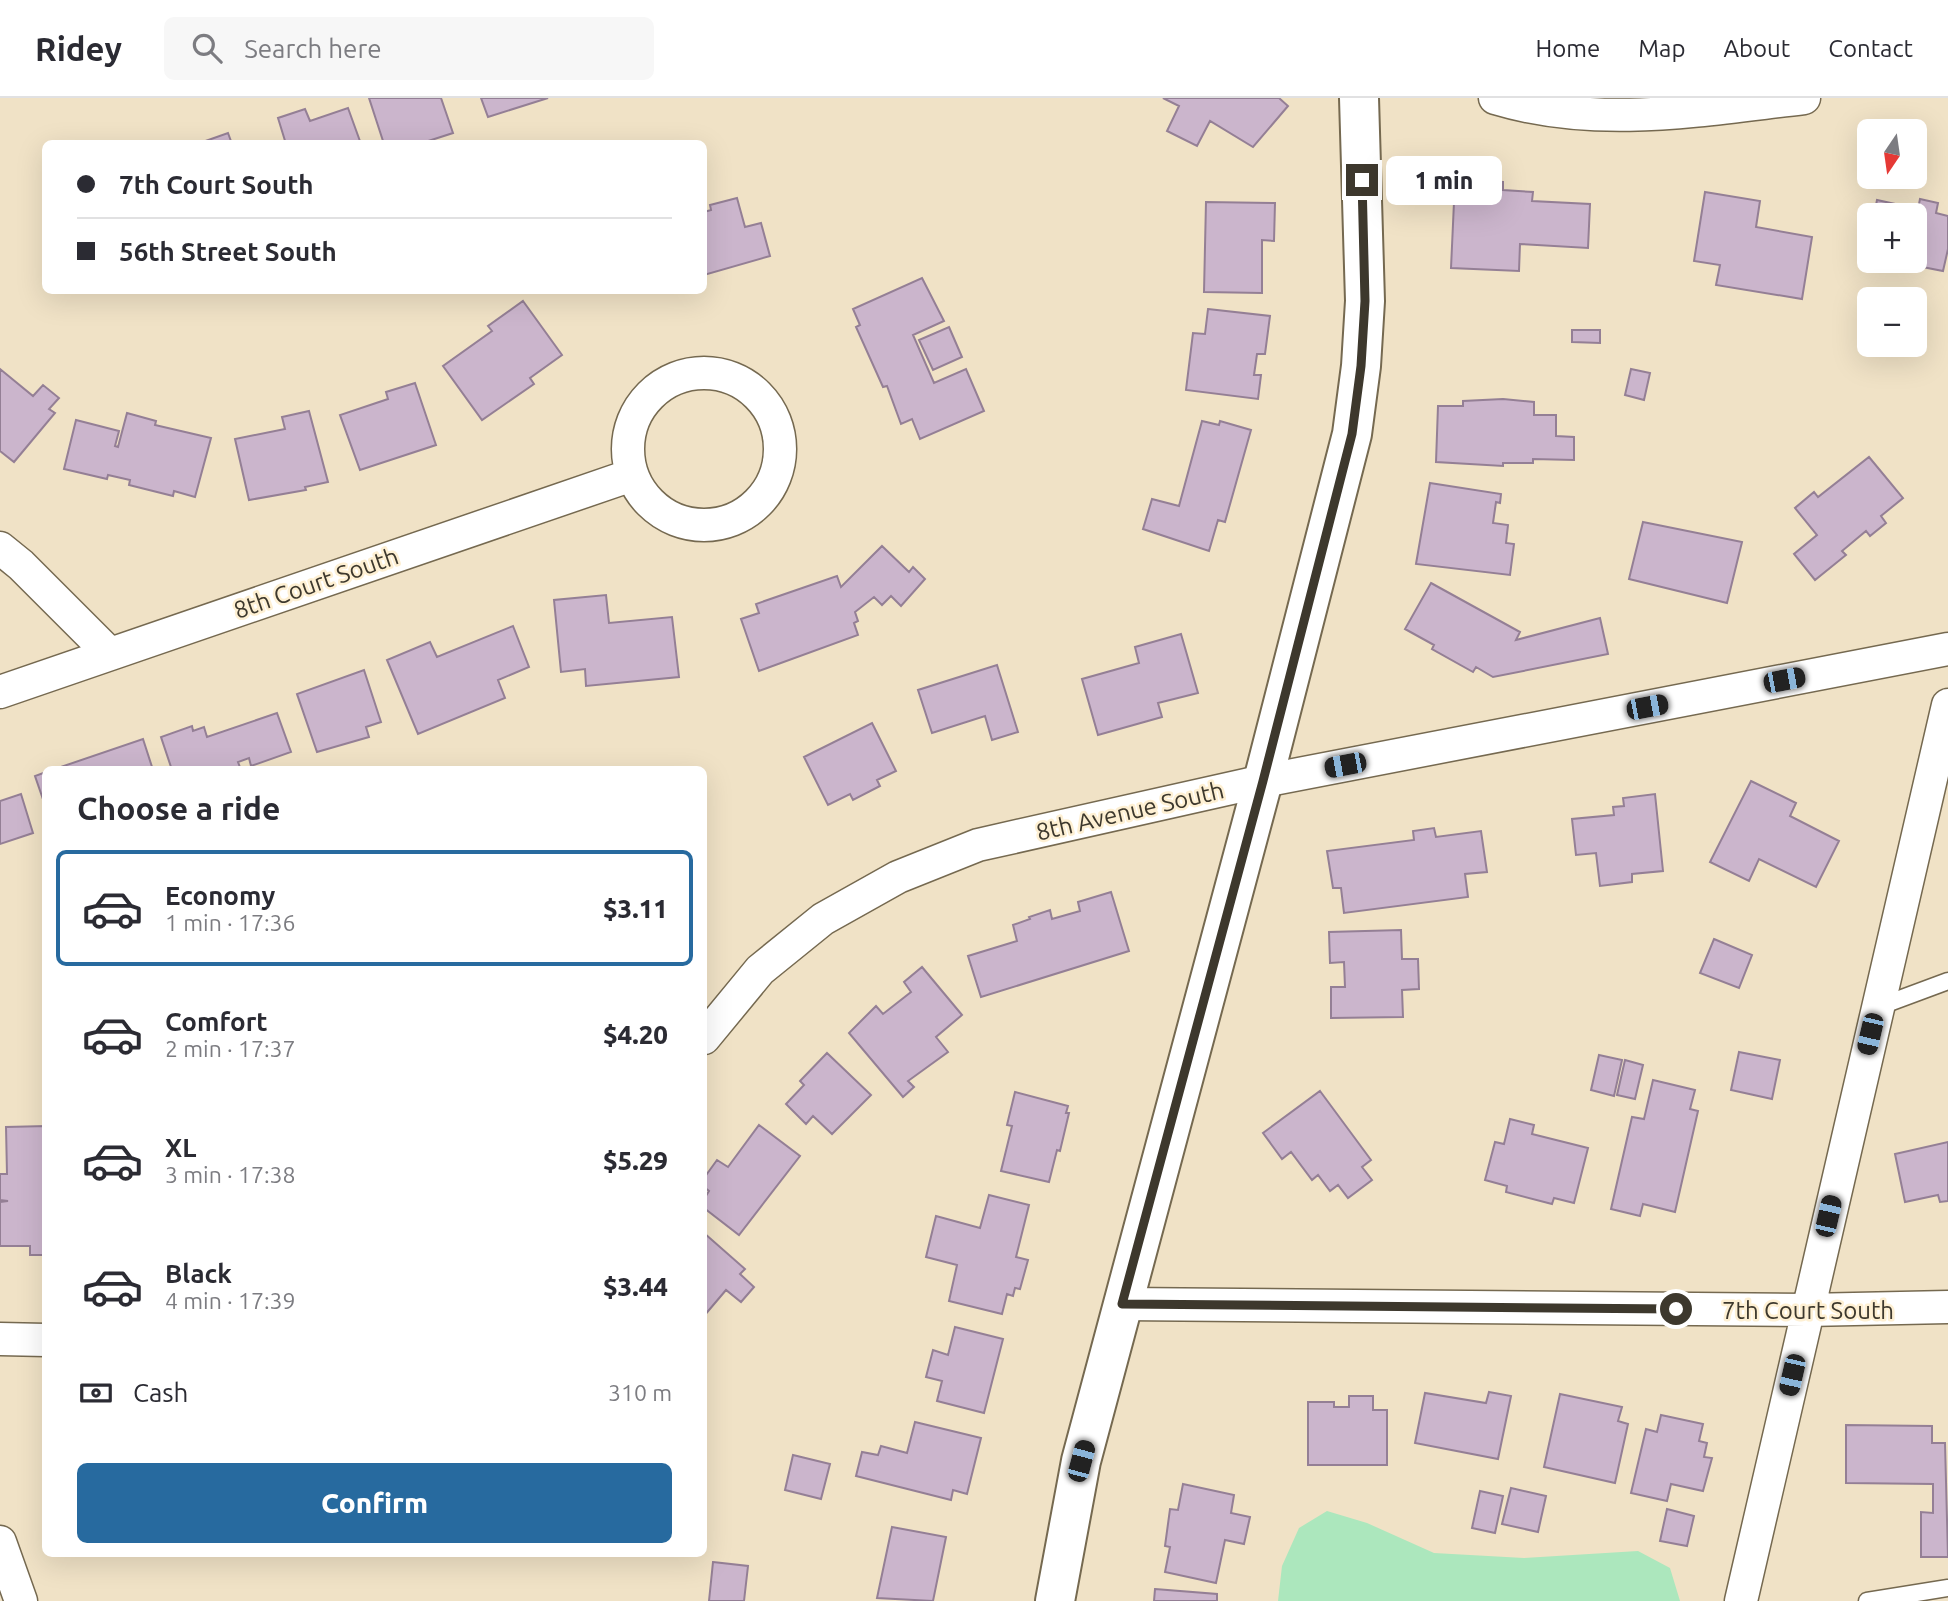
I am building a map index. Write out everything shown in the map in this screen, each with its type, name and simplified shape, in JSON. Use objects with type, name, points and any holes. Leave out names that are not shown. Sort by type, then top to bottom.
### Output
[{"type":"street","points":[[1055,1601],[1070,1508],[1336,501],[1353,420],[1365,301],[1359,98]]},
{"type":"street","points":[[1495,98],[1586,116],[1627,117],[1804,98]]},
{"type":"street","points":[[693,374],[730,378],[747,387],[761,400],[779,433],[779,462],[769,489],[743,515],[725,522],[706,525],[669,517],[653,506],[632,475],[629,437],[634,419],[658,389],[693,374]]},
{"type":"street","name":"8th Court South","points":[[0,692],[632,475]]},
{"type":"street","points":[[0,548],[21,565],[109,653]]},
{"type":"street","name":"8th Avenue South","points":[[707,1034],[733,999],[790,944],[823,919],[898,877],[978,845],[1263,781],[1948,649]]},
{"type":"street","points":[[1741,1601],[1875,1008],[1948,705]]},
{"type":"street","name":"7th Court South","points":[[1122,1304],[1807,1310],[1948,1307]]},
{"type":"street","points":[[0,1339],[42,1340]]},
{"type":"street","points":[[0,1542],[21,1601]]},
{"type":"lane","points":[[1875,1008],[1948,981]]},
{"type":"lane","points":[[1867,1601],[1948,1588]]},
{"type":"green space","points":[[1327,1511],[1367,1523],[1434,1553],[1524,1558],[1638,1551],[1670,1568],[1680,1601],[1278,1601],[1282,1566],[1299,1528]]},
{"type":"building","points":[[369,98],[441,98],[453,133],[431,140],[383,140]]},
{"type":"building","points":[[481,98],[548,98],[488,117]]},
{"type":"building","points":[[1163,98],[1279,98],[1288,106],[1253,147],[1210,121],[1197,146],[1167,131],[1179,106]]},
{"type":"building","points":[[348,108],[360,140],[285,140],[278,118],[305,109],[310,121]]},
{"type":"building","points":[[228,133],[231,140],[208,140]]},
{"type":"building","points":[[1455,180],[1503,182],[1503,190],[1533,192],[1532,201],[1590,204],[1588,248],[1520,244],[1519,271],[1451,268]]},
{"type":"building","points":[[1705,192],[1760,201],[1756,227],[1812,237],[1802,299],[1716,285],[1720,265],[1694,261]]},
{"type":"building","points":[[737,198],[745,227],[761,223],[770,256],[707,274],[707,211],[711,210],[710,205]]},
{"type":"building","points":[[1920,199],[1938,203],[1936,213],[1948,216],[1948,249],[1943,271],[1927,268],[1927,203],[1919,203]]},
{"type":"building","points":[[1206,202],[1275,203],[1274,241],[1262,240],[1262,293],[1204,292]]},
{"type":"building","points":[[922,278],[944,321],[913,335],[934,383],[966,369],[984,411],[920,439],[912,419],[901,424],[887,386],[883,387],[856,327],[860,325],[853,309]]},
{"type":"building","points":[[523,301],[562,355],[530,378],[534,384],[482,420],[443,366],[492,331],[488,326]]},
{"type":"building","points":[[1208,309],[1270,316],[1265,354],[1257,354],[1254,375],[1261,375],[1258,399],[1186,390],[1193,333],[1205,334]]},
{"type":"building","points":[[949,327],[962,357],[933,370],[919,340]]},
{"type":"building","points":[[1572,330],[1600,330],[1600,343],[1572,342]]},
{"type":"building","points":[[0,369],[33,396],[43,385],[59,398],[49,409],[55,413],[14,462],[0,451]]},
{"type":"building","points":[[1631,369],[1650,373],[1644,400],[1625,395]]},
{"type":"building","points":[[415,383],[436,445],[360,470],[340,415],[388,399],[386,392]]},
{"type":"building","points":[[1503,399],[1534,402],[1534,415],[1556,415],[1556,436],[1574,437],[1574,460],[1533,459],[1533,463],[1503,463],[1503,466],[1436,462],[1438,406],[1463,406],[1463,401]]},
{"type":"building","points":[[309,411],[328,482],[305,487],[306,490],[249,500],[235,439],[285,429],[282,417]]},
{"type":"building","points":[[127,413],[156,421],[155,425],[211,438],[195,497],[174,491],[173,496],[129,485],[130,480],[108,475],[107,479],[64,469],[76,420],[119,431],[115,446],[118,447]]},
{"type":"building","points":[[1202,421],[1219,425],[1220,421],[1251,430],[1225,522],[1218,520],[1209,551],[1143,529],[1152,499],[1179,506]]},
{"type":"building","points":[[1869,457],[1903,498],[1881,516],[1886,523],[1870,536],[1866,531],[1842,551],[1846,555],[1815,580],[1794,554],[1817,535],[1795,508],[1814,492],[1818,497]]},
{"type":"building","points":[[1430,483],[1501,494],[1500,503],[1496,502],[1493,523],[1508,525],[1506,543],[1514,544],[1510,575],[1416,564]]},
{"type":"building","points":[[1643,522],[1742,542],[1727,603],[1629,579]]},
{"type":"building","points":[[882,546],[909,572],[913,567],[925,579],[901,606],[891,596],[882,605],[874,597],[855,612],[858,621],[854,623],[858,635],[759,671],[741,619],[759,613],[756,604],[837,576],[841,587]]},
{"type":"building","points":[[1431,583],[1520,632],[1516,640],[1600,618],[1608,654],[1493,677],[1476,667],[1473,672],[1432,649],[1434,645],[1405,629]]},
{"type":"building","points":[[606,595],[609,623],[672,617],[679,677],[586,686],[585,669],[561,672],[554,600]]},
{"type":"building","points":[[513,626],[529,667],[498,680],[505,698],[418,734],[387,660],[430,642],[437,657]]},
{"type":"building","points":[[1181,634],[1198,693],[1158,703],[1162,717],[1098,735],[1082,679],[1139,663],[1135,647]]},
{"type":"building","points":[[997,665],[1018,732],[992,740],[985,716],[932,733],[918,690]]},
{"type":"building","points":[[364,670],[381,722],[366,727],[369,737],[317,752],[297,694]]},
{"type":"building","points":[[277,713],[291,752],[251,766],[249,758],[238,762],[240,766],[171,766],[161,737],[192,726],[193,731],[204,727],[207,737]]},
{"type":"building","points":[[872,723],[896,771],[877,780],[880,786],[853,800],[850,794],[828,805],[804,757]]},
{"type":"building","points":[[143,739],[152,766],[64,766]]},
{"type":"building","points":[[42,773],[42,796],[35,776]]},
{"type":"building","points":[[1751,781],[1796,803],[1790,816],[1839,841],[1816,887],[1759,859],[1749,881],[1710,862]]},
{"type":"building","points":[[21,794],[33,833],[0,844],[0,801]]},
{"type":"building","points":[[1655,794],[1663,871],[1632,874],[1632,882],[1600,886],[1596,853],[1576,855],[1572,819],[1614,815],[1613,807],[1624,806],[1623,798]]},
{"type":"building","points":[[1434,828],[1436,837],[1481,831],[1487,872],[1465,874],[1468,897],[1344,913],[1341,888],[1333,888],[1327,851],[1414,840],[1413,831]]},
{"type":"building","points":[[1111,892],[1129,951],[981,997],[968,956],[1017,941],[1013,925],[1030,919],[1029,917],[1050,910],[1052,919],[1080,911],[1078,902]]},
{"type":"building","points":[[1401,930],[1402,959],[1418,959],[1419,989],[1402,990],[1403,1017],[1331,1018],[1331,987],[1345,987],[1344,962],[1330,963],[1329,932]]},
{"type":"building","points":[[1714,939],[1752,955],[1739,988],[1700,973]]},
{"type":"building","points":[[922,967],[962,1015],[936,1037],[948,1052],[908,1081],[914,1087],[903,1097],[849,1033],[876,1006],[883,1014],[911,992],[904,982]]},
{"type":"building","points":[[1739,1052],[1780,1060],[1772,1099],[1731,1090]]},
{"type":"building","points":[[827,1053],[871,1095],[832,1134],[813,1116],[806,1124],[786,1104],[804,1085],[800,1081]]},
{"type":"building","points":[[1599,1055],[1622,1060],[1614,1096],[1591,1090]]},
{"type":"building","points":[[1625,1060],[1643,1065],[1635,1099],[1617,1095]]},
{"type":"building","points":[[1653,1080],[1695,1090],[1690,1109],[1698,1111],[1675,1212],[1643,1204],[1640,1216],[1611,1209],[1632,1117],[1644,1119]]},
{"type":"building","points":[[1320,1091],[1371,1160],[1362,1167],[1372,1180],[1348,1198],[1338,1185],[1330,1191],[1318,1175],[1312,1180],[1291,1152],[1282,1159],[1263,1133]]},
{"type":"building","points":[[1015,1092],[1068,1106],[1066,1113],[1069,1113],[1060,1151],[1057,1150],[1049,1182],[1001,1171],[1012,1126],[1007,1125]]},
{"type":"building","points":[[1510,1119],[1534,1125],[1532,1134],[1588,1148],[1574,1203],[1554,1198],[1552,1204],[1506,1192],[1507,1186],[1485,1180],[1495,1142],[1504,1144]]},
{"type":"building","points":[[759,1125],[800,1156],[739,1235],[707,1210],[707,1174],[717,1160],[728,1167]]},
{"type":"building","points":[[42,1126],[42,1255],[30,1255],[30,1246],[0,1246],[0,1202],[8,1201],[0,1200],[0,1174],[7,1174],[6,1127]]},
{"type":"building","points":[[1948,1142],[1948,1201],[1940,1202],[1938,1195],[1905,1202],[1895,1154]]},
{"type":"building","points":[[989,1195],[1029,1205],[1016,1257],[1028,1260],[1020,1289],[1015,1288],[1013,1296],[1007,1294],[1002,1314],[949,1301],[957,1265],[926,1257],[936,1216],[980,1228]]},
{"type":"building","points":[[707,1236],[745,1269],[740,1274],[754,1287],[741,1302],[726,1290],[707,1312]]},
{"type":"building","points":[[955,1327],[1003,1339],[984,1413],[937,1401],[942,1381],[926,1377],[933,1350],[948,1355]]},
{"type":"building","points":[[1489,1392],[1511,1396],[1498,1459],[1415,1443],[1425,1393],[1486,1403]]},
{"type":"building","points":[[1560,1394],[1622,1407],[1618,1421],[1628,1424],[1615,1483],[1544,1467]]},
{"type":"building","points":[[1349,1396],[1373,1396],[1373,1410],[1387,1410],[1387,1465],[1308,1465],[1308,1402],[1334,1402],[1334,1407],[1349,1407]]},
{"type":"building","points":[[1661,1415],[1703,1424],[1699,1441],[1707,1443],[1704,1457],[1712,1458],[1703,1491],[1671,1484],[1667,1501],[1631,1493],[1646,1429],[1657,1432]]},
{"type":"building","points":[[915,1422],[981,1438],[967,1494],[953,1490],[951,1500],[856,1476],[862,1452],[878,1455],[881,1446],[907,1453]]},
{"type":"building","points":[[1846,1425],[1932,1426],[1932,1443],[1945,1443],[1948,1557],[1921,1557],[1921,1512],[1933,1513],[1933,1484],[1846,1483]]},
{"type":"building","points":[[793,1455],[830,1464],[821,1499],[785,1490]]},
{"type":"building","points":[[1183,1484],[1234,1495],[1231,1513],[1250,1517],[1244,1544],[1225,1540],[1216,1583],[1165,1572],[1170,1547],[1165,1546],[1170,1509],[1178,1510]]},
{"type":"building","points":[[1511,1488],[1546,1496],[1538,1532],[1502,1524]]},
{"type":"building","points":[[1480,1491],[1503,1496],[1495,1533],[1472,1528]]},
{"type":"building","points":[[1667,1509],[1694,1516],[1687,1546],[1660,1541]]},
{"type":"building","points":[[892,1527],[946,1537],[933,1601],[877,1598]]},
{"type":"building","points":[[713,1562],[748,1566],[744,1601],[709,1601]]},
{"type":"building","points":[[1155,1589],[1217,1594],[1217,1601],[1154,1601]]},
{"type":"route","points":[[1362,180],[1365,301],[1361,366],[1352,434],[1263,781],[1122,1304],[1676,1309]]}]
